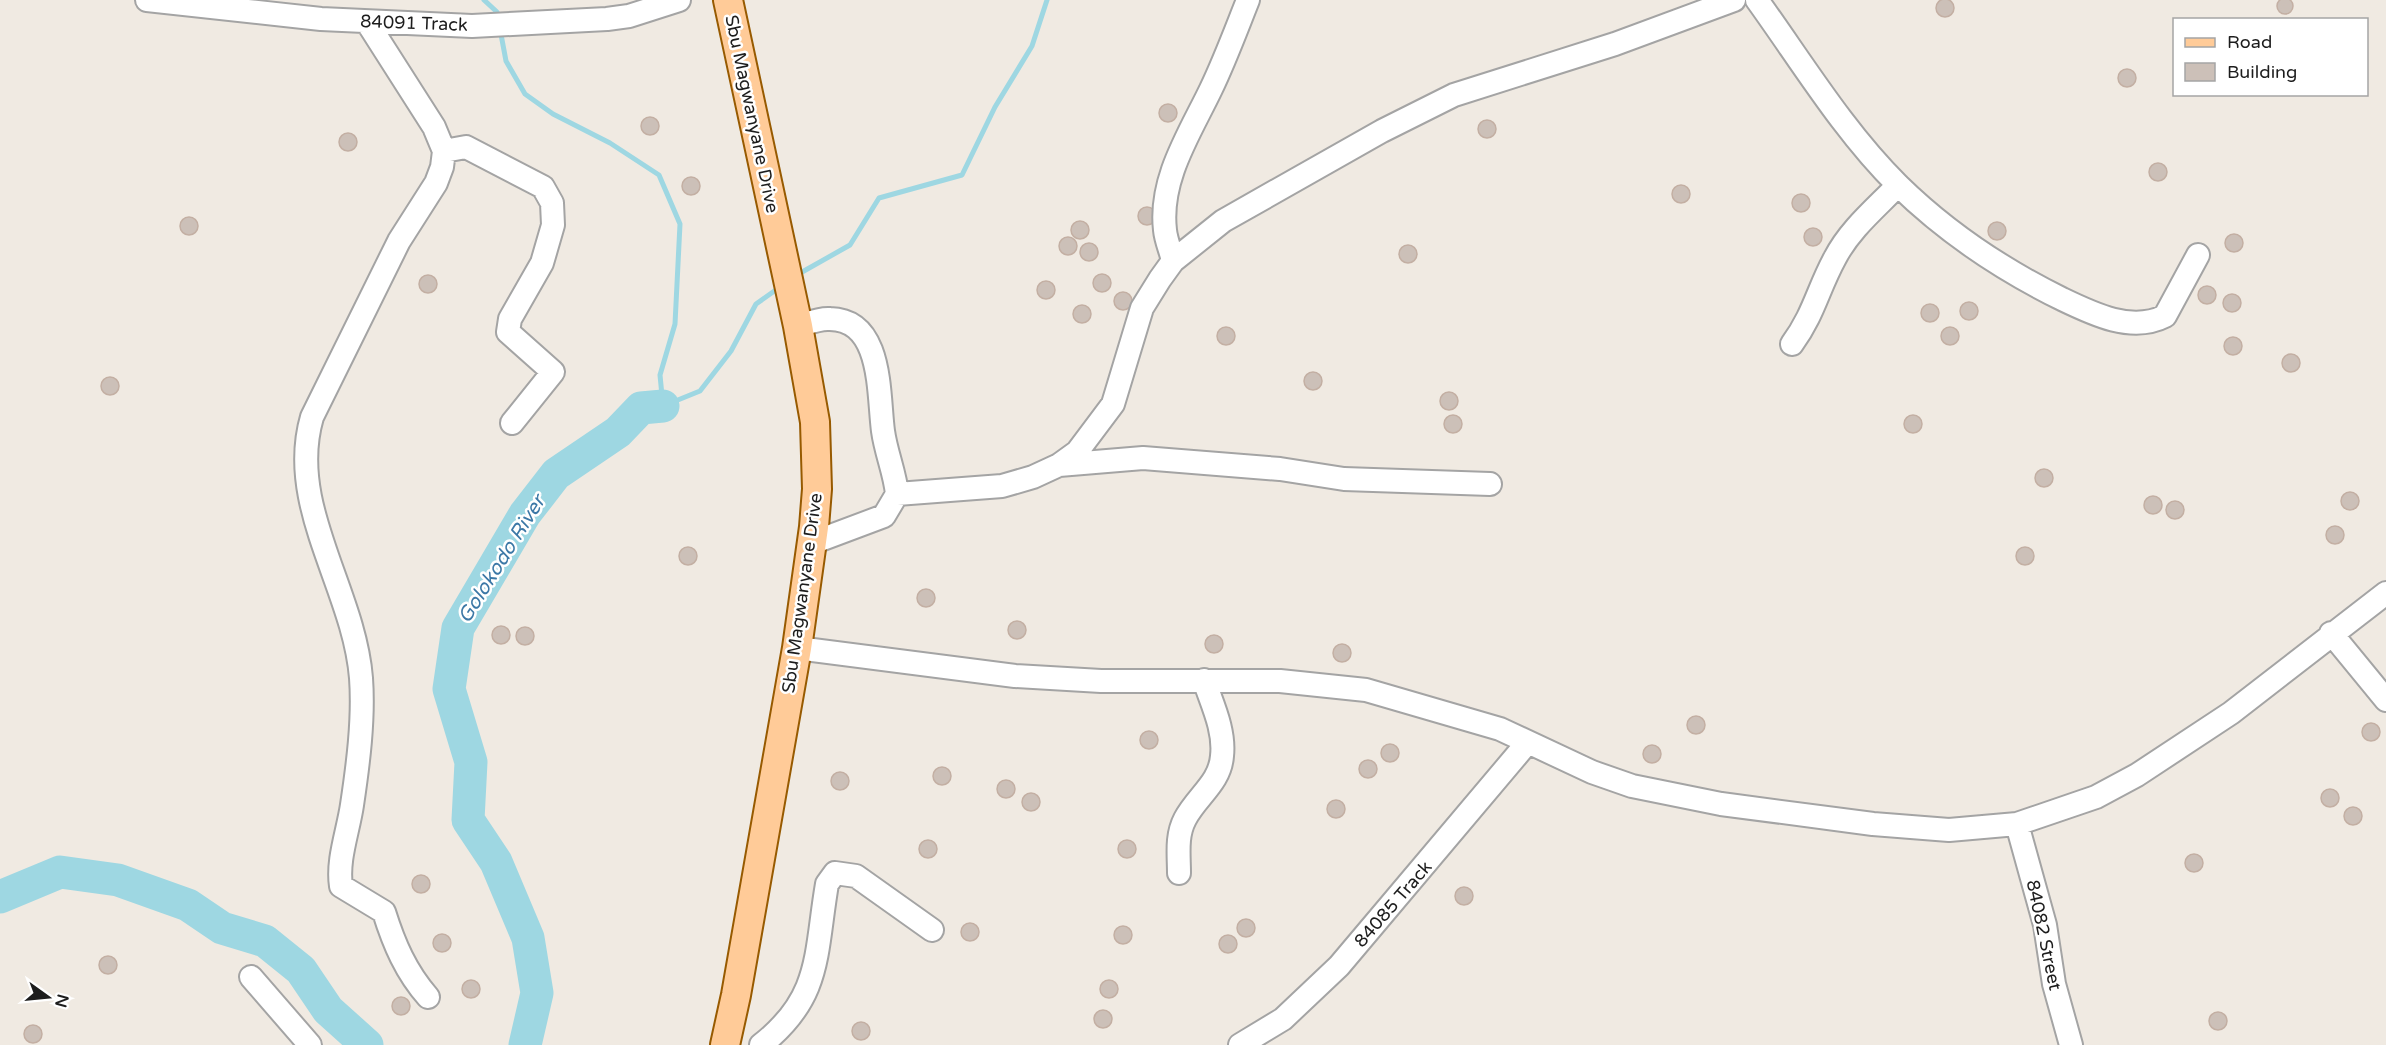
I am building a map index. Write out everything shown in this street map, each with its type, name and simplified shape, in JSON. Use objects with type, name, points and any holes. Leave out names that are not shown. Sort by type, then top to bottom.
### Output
[{"type":"main road","name":"Sbu Magwanyane Drive","points":[[725,1045],[736,995],[797,648],[817,489],[817,448],[812,400],[797,318],[780,249],[728,0]]},
{"type":"street","name":"84091 Track","points":[[147,0],[367,22],[499,24],[607,19],[629,16],[679,0]]},
{"type":"street","points":[[1173,261],[1165,231],[1165,198],[1170,178],[1248,0]]},
{"type":"street","points":[[1059,465],[1077,452],[1113,404],[1142,308],[1173,261],[1223,221],[1429,107],[1464,92],[1605,47],[1734,0]]},
{"type":"street","points":[[1757,0],[1832,104],[1898,185],[1960,238],[1993,262],[2081,308],[2129,323],[2154,321],[2165,316],[2198,255]]},
{"type":"street","points":[[367,22],[434,127],[444,151],[436,183],[399,241],[312,417],[306,439],[304,466],[308,494],[349,615],[361,678],[359,739],[352,805],[339,873],[340,886],[384,912],[395,947],[415,982],[428,997]]},
{"type":"street","points":[[444,151],[466,147],[543,187],[552,203],[553,225],[542,263],[510,319],[508,332],[553,372],[512,423]]},
{"type":"street","points":[[1792,344],[1807,322],[1831,267],[1847,239],[1898,185]]},
{"type":"street","points":[[797,318],[828,318],[846,321],[859,328],[866,338],[873,356],[883,432],[895,474],[897,494],[884,516],[812,543]]},
{"type":"street","points":[[897,494],[1002,486],[1059,465],[1143,458],[1280,469],[1344,479],[1490,484]]},
{"type":"street","points":[[797,648],[1015,676],[1101,681],[1280,681],[1366,690],[1470,719],[1528,742],[1592,772],[1632,786],[1721,804],[1910,828],[1949,830],[2018,824],[2096,797],[2147,769],[2231,713],[2331,633],[2386,594]]},
{"type":"street","points":[[2331,633],[2386,700]]},
{"type":"street","points":[[1179,873],[1179,844],[1182,827],[1191,809],[1214,782],[1223,755],[1218,720],[1204,680]]},
{"type":"street","name":"84085 Track","points":[[1248,1043],[1283,1019],[1338,966],[1528,742]]},
{"type":"street","name":"84082 Street","points":[[2018,824],[2045,924],[2055,984],[2071,1045]]},
{"type":"street","points":[[761,1045],[792,1017],[808,990],[827,884],[836,873],[856,876],[932,930]]},
{"type":"street","points":[[250,978],[310,1045]]},
{"type":"building","points":[[1945,-1],[1951,2],[1954,8],[1951,14],[1945,17],[1939,14],[1936,8],[1939,2]]},
{"type":"building","points":[[2280,-1],[2290,-1],[2293,3],[2293,9],[2288,14],[2282,14],[2277,9],[2277,3]]},
{"type":"building","points":[[2127,69],[2133,72],[2136,78],[2133,84],[2127,87],[2121,84],[2118,78],[2121,72]]},
{"type":"building","points":[[1168,104],[1174,107],[1177,113],[1174,119],[1168,122],[1162,119],[1159,113],[1162,107]]},
{"type":"building","points":[[650,117],[656,120],[659,126],[656,132],[650,135],[644,132],[641,126],[644,120]]},
{"type":"building","points":[[1487,120],[1493,123],[1496,129],[1493,135],[1487,138],[1481,135],[1478,129],[1481,123]]},
{"type":"building","points":[[348,133],[354,136],[357,142],[354,148],[348,151],[342,148],[339,142],[342,136]]},
{"type":"building","points":[[2158,163],[2164,166],[2167,172],[2164,178],[2158,181],[2152,178],[2149,172],[2152,166]]},
{"type":"building","points":[[691,177],[697,180],[700,186],[697,192],[691,195],[685,192],[682,186],[685,180]]},
{"type":"building","points":[[1681,185],[1687,188],[1690,194],[1687,200],[1681,203],[1675,200],[1672,194],[1675,188]]},
{"type":"building","points":[[1801,194],[1807,197],[1810,203],[1807,209],[1801,212],[1795,209],[1792,203],[1795,197]]},
{"type":"building","points":[[1147,207],[1153,210],[1156,216],[1153,222],[1147,225],[1141,222],[1138,216],[1141,210]]},
{"type":"building","points":[[189,217],[195,220],[198,226],[195,232],[189,235],[183,232],[180,226],[183,220]]},
{"type":"building","points":[[1080,221],[1086,224],[1089,230],[1086,236],[1080,239],[1074,236],[1071,230],[1074,224]]},
{"type":"building","points":[[1997,222],[2003,225],[2006,231],[2003,237],[1997,240],[1991,237],[1988,231],[1991,225]]},
{"type":"building","points":[[1813,228],[1819,231],[1822,237],[1819,243],[1813,246],[1807,243],[1804,237],[1807,231]]},
{"type":"building","points":[[2234,234],[2240,237],[2243,243],[2240,249],[2234,252],[2228,249],[2225,243],[2228,237]]},
{"type":"building","points":[[1068,237],[1074,240],[1077,246],[1074,252],[1068,255],[1062,252],[1059,246],[1062,240]]},
{"type":"building","points":[[1089,243],[1095,246],[1098,252],[1095,258],[1089,261],[1083,258],[1080,252],[1083,246]]},
{"type":"building","points":[[1408,245],[1414,248],[1417,254],[1414,260],[1408,263],[1402,260],[1399,254],[1402,248]]},
{"type":"building","points":[[1102,274],[1108,277],[1111,283],[1108,289],[1102,292],[1096,289],[1093,283],[1096,277]]},
{"type":"building","points":[[428,275],[434,278],[437,284],[434,290],[428,293],[422,290],[419,284],[422,278]]},
{"type":"building","points":[[1046,281],[1052,284],[1055,290],[1052,296],[1046,299],[1040,296],[1037,290],[1040,284]]},
{"type":"building","points":[[2207,286],[2213,289],[2216,295],[2213,301],[2207,304],[2201,301],[2198,295],[2201,289]]},
{"type":"building","points":[[1123,292],[1129,295],[1132,301],[1129,307],[1123,310],[1117,307],[1114,301],[1117,295]]},
{"type":"building","points":[[2232,294],[2238,297],[2241,303],[2238,309],[2232,312],[2226,309],[2223,303],[2226,297]]},
{"type":"building","points":[[1969,302],[1975,305],[1978,311],[1975,317],[1969,320],[1963,317],[1960,311],[1963,305]]},
{"type":"building","points":[[1930,304],[1936,307],[1939,313],[1936,319],[1930,322],[1924,319],[1921,313],[1924,307]]},
{"type":"building","points":[[1082,305],[1088,308],[1091,314],[1088,320],[1082,323],[1076,320],[1073,314],[1076,308]]},
{"type":"building","points":[[1226,327],[1232,330],[1235,336],[1232,342],[1226,345],[1220,342],[1217,336],[1220,330]]},
{"type":"building","points":[[1950,327],[1956,330],[1959,336],[1956,342],[1950,345],[1944,342],[1941,336],[1944,330]]},
{"type":"building","points":[[2233,337],[2239,340],[2242,346],[2239,352],[2233,355],[2227,352],[2224,346],[2227,340]]},
{"type":"building","points":[[2291,354],[2297,357],[2300,363],[2297,369],[2291,372],[2285,369],[2282,363],[2285,357]]},
{"type":"building","points":[[1313,372],[1319,375],[1322,381],[1319,387],[1313,390],[1307,387],[1304,381],[1307,375]]},
{"type":"building","points":[[110,377],[116,380],[119,386],[116,392],[110,395],[104,392],[101,386],[104,380]]},
{"type":"building","points":[[1449,392],[1455,395],[1458,401],[1455,407],[1449,410],[1443,407],[1440,401],[1443,395]]},
{"type":"building","points":[[1453,415],[1459,418],[1462,424],[1459,430],[1453,433],[1447,430],[1444,424],[1447,418]]},
{"type":"building","points":[[1913,415],[1919,418],[1922,424],[1919,430],[1913,433],[1907,430],[1904,424],[1907,418]]},
{"type":"building","points":[[2044,469],[2050,472],[2053,478],[2050,484],[2044,487],[2038,484],[2035,478],[2038,472]]},
{"type":"building","points":[[2350,492],[2356,495],[2359,501],[2356,507],[2350,510],[2344,507],[2341,501],[2344,495]]},
{"type":"building","points":[[2153,496],[2159,499],[2162,505],[2159,511],[2153,514],[2147,511],[2144,505],[2147,499]]},
{"type":"building","points":[[2175,501],[2181,504],[2184,510],[2181,516],[2175,519],[2169,516],[2166,510],[2169,504]]},
{"type":"building","points":[[2335,526],[2341,529],[2344,535],[2341,541],[2335,544],[2329,541],[2326,535],[2329,529]]},
{"type":"building","points":[[688,547],[694,550],[697,556],[694,562],[688,565],[682,562],[679,556],[682,550]]},
{"type":"building","points":[[2025,547],[2031,550],[2034,556],[2031,562],[2025,565],[2019,562],[2016,556],[2019,550]]},
{"type":"building","points":[[926,589],[932,592],[935,598],[932,604],[926,607],[920,604],[917,598],[920,592]]},
{"type":"building","points":[[1017,621],[1023,624],[1026,630],[1023,636],[1017,639],[1011,636],[1008,630],[1011,624]]},
{"type":"building","points":[[501,626],[507,629],[510,635],[507,641],[501,644],[495,641],[492,635],[495,629]]},
{"type":"building","points":[[525,627],[531,630],[534,636],[531,642],[525,645],[519,642],[516,636],[519,630]]},
{"type":"building","points":[[1214,635],[1220,638],[1223,644],[1220,650],[1214,653],[1208,650],[1205,644],[1208,638]]},
{"type":"building","points":[[1342,644],[1348,647],[1351,653],[1348,659],[1342,662],[1336,659],[1333,653],[1336,647]]},
{"type":"building","points":[[1696,716],[1702,719],[1705,725],[1702,731],[1696,734],[1690,731],[1687,725],[1690,719]]},
{"type":"building","points":[[2371,723],[2377,726],[2380,732],[2377,738],[2371,741],[2365,738],[2362,732],[2365,726]]},
{"type":"building","points":[[1149,731],[1155,734],[1158,740],[1155,746],[1149,749],[1143,746],[1140,740],[1143,734]]},
{"type":"building","points":[[1390,744],[1396,747],[1399,753],[1396,759],[1390,762],[1384,759],[1381,753],[1384,747]]},
{"type":"building","points":[[1652,745],[1658,748],[1661,754],[1658,760],[1652,763],[1646,760],[1643,754],[1646,748]]},
{"type":"building","points":[[1368,760],[1374,763],[1377,769],[1374,775],[1368,778],[1362,775],[1359,769],[1362,763]]},
{"type":"building","points":[[942,767],[948,770],[951,776],[948,782],[942,785],[936,782],[933,776],[936,770]]},
{"type":"building","points":[[840,772],[846,775],[849,781],[846,787],[840,790],[834,787],[831,781],[834,775]]},
{"type":"building","points":[[1006,780],[1012,783],[1015,789],[1012,795],[1006,798],[1000,795],[997,789],[1000,783]]},
{"type":"building","points":[[2330,789],[2336,792],[2339,798],[2336,804],[2330,807],[2324,804],[2321,798],[2324,792]]},
{"type":"building","points":[[1031,793],[1037,796],[1040,802],[1037,808],[1031,811],[1025,808],[1022,802],[1025,796]]},
{"type":"building","points":[[1336,800],[1342,803],[1345,809],[1342,815],[1336,818],[1330,815],[1327,809],[1330,803]]},
{"type":"building","points":[[2353,807],[2359,810],[2362,816],[2359,822],[2353,825],[2347,822],[2344,816],[2347,810]]},
{"type":"building","points":[[928,840],[934,843],[937,849],[934,855],[928,858],[922,855],[919,849],[922,843]]},
{"type":"building","points":[[1127,840],[1133,843],[1136,849],[1133,855],[1127,858],[1121,855],[1118,849],[1121,843]]},
{"type":"building","points":[[2194,854],[2200,857],[2203,863],[2200,869],[2194,872],[2188,869],[2185,863],[2188,857]]},
{"type":"building","points":[[421,875],[427,878],[430,884],[427,890],[421,893],[415,890],[412,884],[415,878]]},
{"type":"building","points":[[1464,887],[1470,890],[1473,896],[1470,902],[1464,905],[1458,902],[1455,896],[1458,890]]},
{"type":"building","points":[[1246,919],[1252,922],[1255,928],[1252,934],[1246,937],[1240,934],[1237,928],[1240,922]]},
{"type":"building","points":[[970,923],[976,926],[979,932],[976,938],[970,941],[964,938],[961,932],[964,926]]},
{"type":"building","points":[[1123,926],[1129,929],[1132,935],[1129,941],[1123,944],[1117,941],[1114,935],[1117,929]]},
{"type":"building","points":[[442,934],[448,937],[451,943],[448,949],[442,952],[436,949],[433,943],[436,937]]},
{"type":"building","points":[[1228,935],[1234,938],[1237,944],[1234,950],[1228,953],[1222,950],[1219,944],[1222,938]]},
{"type":"building","points":[[108,956],[114,959],[117,965],[114,971],[108,974],[102,971],[99,965],[102,959]]},
{"type":"building","points":[[471,980],[477,983],[480,989],[477,995],[471,998],[465,995],[462,989],[465,983]]},
{"type":"building","points":[[1109,980],[1115,983],[1118,989],[1115,995],[1109,998],[1103,995],[1100,989],[1103,983]]},
{"type":"building","points":[[401,997],[407,1000],[410,1006],[407,1012],[401,1015],[395,1012],[392,1006],[395,1000]]},
{"type":"building","points":[[1103,1010],[1109,1013],[1112,1019],[1109,1025],[1103,1028],[1097,1025],[1094,1019],[1097,1013]]},
{"type":"building","points":[[2218,1012],[2224,1015],[2227,1021],[2224,1027],[2218,1030],[2212,1027],[2209,1021],[2212,1015]]},
{"type":"building","points":[[861,1022],[867,1025],[870,1031],[867,1037],[861,1040],[855,1037],[852,1031],[855,1025]]},
{"type":"building","points":[[33,1025],[39,1028],[42,1034],[39,1040],[33,1043],[27,1040],[24,1034],[27,1028]]},
{"type":"waterway","points":[[484,0],[497,12],[498,19]]},
{"type":"waterway","points":[[795,276],[850,245],[879,198],[962,175],[995,107],[1032,46],[1047,0]]},
{"type":"waterway","points":[[500,29],[506,61],[525,94],[553,114],[610,143],[659,175],[680,224],[675,324],[660,375],[663,406],[700,391],[731,351],[756,304],[780,287]]},
{"type":"waterway","name":"Golokodo River","points":[[525,1045],[537,993],[528,938],[496,862],[468,820],[471,762],[449,689],[458,628],[525,514],[556,474],[618,432],[641,408],[663,406]]},
{"type":"waterway","name":"Golokodo River","points":[[0,897],[60,872],[118,880],[188,905],[222,928],[265,941],[301,970],[328,1010],[367,1045]]}]
